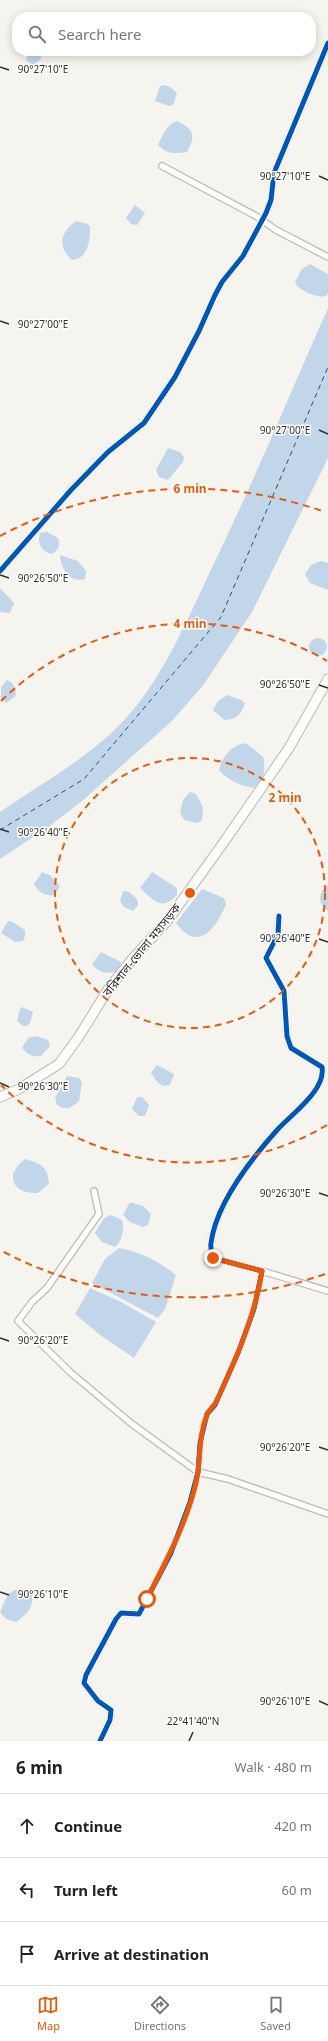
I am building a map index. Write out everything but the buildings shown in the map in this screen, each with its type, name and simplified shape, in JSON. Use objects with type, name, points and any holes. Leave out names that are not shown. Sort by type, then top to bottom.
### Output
[{"type":"highway","name":"বরিশাল-ভোলা মহাসড়ক","points":[[0,1096],[20,1089],[59,1064],[109,988],[134,957],[168,920],[224,842],[289,748],[328,679]]},
{"type":"street","points":[[0,571],[71,490],[103,457],[144,423],[175,377],[200,331],[222,282],[243,256],[270,206],[274,173],[328,43]]},
{"type":"street","points":[[162,166],[262,220],[276,230],[328,257]]},
{"type":"street","points":[[279,916],[278,934],[266,958],[284,991],[287,1036],[291,1048],[322,1067],[324,1074],[309,1099],[279,1128],[228,1195],[220,1212],[211,1244],[213,1258],[328,1291]]},
{"type":"street","points":[[94,1191],[99,1214],[47,1288],[32,1302],[18,1321],[71,1373],[132,1424],[198,1472],[228,1479],[328,1514]]},
{"type":"street","points":[[100,1741],[110,1720],[111,1710],[91,1694],[84,1683],[86,1675],[116,1619],[121,1613],[139,1614],[177,1538],[192,1497],[198,1472],[200,1443],[207,1414],[215,1405],[238,1353],[254,1309],[262,1271]]},
{"type":"water","points":[[27,56],[42,56],[40,60],[33,65],[26,60]]},
{"type":"water","points":[[164,85],[170,87],[177,93],[173,105],[169,106],[155,101],[160,86]]},
{"type":"water","points":[[177,121],[187,127],[192,134],[192,142],[187,152],[171,153],[158,145],[163,134],[170,125]]},
{"type":"water","points":[[135,205],[145,213],[137,225],[131,224],[126,218]]},
{"type":"water","points":[[76,221],[90,226],[90,237],[87,248],[82,256],[78,259],[72,260],[64,250],[62,240],[67,230]]},
{"type":"water","points":[[310,264],[328,274],[328,293],[326,296],[310,294],[296,285],[295,282],[302,269]]},
{"type":"water","points":[[328,308],[328,458],[252,612],[204,684],[173,720],[82,801],[47,828],[0,859],[0,812],[82,757],[113,732],[139,703],[162,669],[182,632],[239,510]]},
{"type":"water","points":[[168,448],[180,452],[184,457],[183,462],[168,480],[159,477],[156,470]]},
{"type":"water","points":[[47,532],[59,540],[58,549],[52,554],[43,549],[39,540],[40,533]]},
{"type":"water","points":[[60,555],[78,561],[86,571],[85,579],[79,580],[70,577],[64,570]]},
{"type":"water","points":[[321,561],[328,563],[328,590],[310,583],[305,574],[311,565]]},
{"type":"water","points":[[0,588],[14,603],[10,613],[0,612]]},
{"type":"water","points":[[318,638],[324,641],[327,647],[324,653],[318,656],[312,653],[309,647],[312,641]]},
{"type":"water","points":[[7,680],[14,685],[16,692],[15,697],[6,703],[1,698],[1,687]]},
{"type":"water","points":[[227,695],[245,703],[238,716],[232,719],[224,720],[213,710],[218,701]]},
{"type":"water","points":[[244,743],[263,757],[264,766],[262,778],[254,788],[235,782],[222,774],[219,770],[222,761],[231,749]]},
{"type":"water","points":[[190,792],[196,794],[203,807],[202,820],[197,823],[184,820],[180,812],[183,800]]},
{"type":"water","points":[[42,872],[50,875],[60,886],[55,895],[43,893],[38,890],[34,884]]},
{"type":"water","points":[[152,872],[177,888],[177,895],[166,903],[154,900],[140,888]]},
{"type":"water","points":[[328,885],[328,911],[322,905],[320,898],[322,891]]},
{"type":"water","points":[[202,889],[224,898],[226,904],[212,929],[199,937],[192,936],[184,932],[176,923]]},
{"type":"water","points":[[123,891],[129,892],[137,899],[138,905],[133,911],[124,907],[120,901]]},
{"type":"water","points":[[8,921],[11,921],[25,930],[23,941],[15,942],[1,933]]},
{"type":"water","points":[[101,952],[121,962],[119,970],[108,973],[94,967],[92,964]]},
{"type":"water","points":[[22,1007],[33,1012],[30,1023],[27,1026],[23,1026],[17,1021],[20,1009]]},
{"type":"water","points":[[36,1036],[48,1040],[50,1046],[41,1056],[30,1055],[22,1048],[28,1038]]},
{"type":"water","points":[[157,1065],[174,1074],[170,1085],[163,1086],[157,1082],[151,1073]]},
{"type":"water","points":[[67,1076],[79,1078],[82,1083],[79,1101],[69,1108],[64,1108],[57,1105],[55,1098]]},
{"type":"water","points":[[137,1097],[142,1097],[149,1105],[145,1116],[139,1116],[132,1109]]},
{"type":"water","points":[[25,1159],[39,1164],[47,1173],[49,1184],[38,1193],[20,1190],[13,1179],[13,1174],[18,1165]]},
{"type":"water","points":[[130,1202],[143,1206],[151,1214],[148,1225],[143,1227],[130,1222],[123,1215]]},
{"type":"water","points":[[111,1215],[122,1220],[123,1223],[121,1238],[115,1247],[102,1242],[95,1233],[104,1218]]},
{"type":"water","points":[[119,1248],[135,1252],[149,1258],[163,1265],[176,1275],[165,1309],[158,1318],[92,1283],[105,1259]]},
{"type":"water","points":[[90,1288],[121,1302],[156,1322],[134,1358],[100,1335],[75,1314]]},
{"type":"water","points":[[15,1590],[24,1590],[32,1594],[31,1607],[16,1622],[6,1619],[0,1612],[8,1594]]},
{"type":"ferry route","points":[[0,830],[84,779],[221,617],[328,367]]},
{"type":"cycle path","points":[[0,571],[71,490],[108,452],[144,423],[175,377],[222,282],[243,256],[266,213],[271,200],[274,173],[328,43]]},
{"type":"cycle path","points":[[100,1741],[110,1720],[111,1710],[98,1701],[84,1683],[86,1675],[116,1619],[121,1613],[139,1614],[171,1553],[190,1502],[198,1472],[200,1443],[207,1414],[215,1405],[238,1353],[254,1309],[262,1271],[213,1258],[211,1245],[214,1228],[220,1213],[237,1182],[257,1154],[278,1129],[314,1093],[322,1076],[322,1067],[291,1048],[287,1036],[284,991],[266,958],[278,934],[279,916]]},
{"type":"route","points":[[147,1599],[171,1553],[190,1502],[198,1472],[200,1443],[207,1414],[215,1405],[229,1375],[254,1309],[260,1286],[262,1271],[248,1266],[213,1258]]}]
